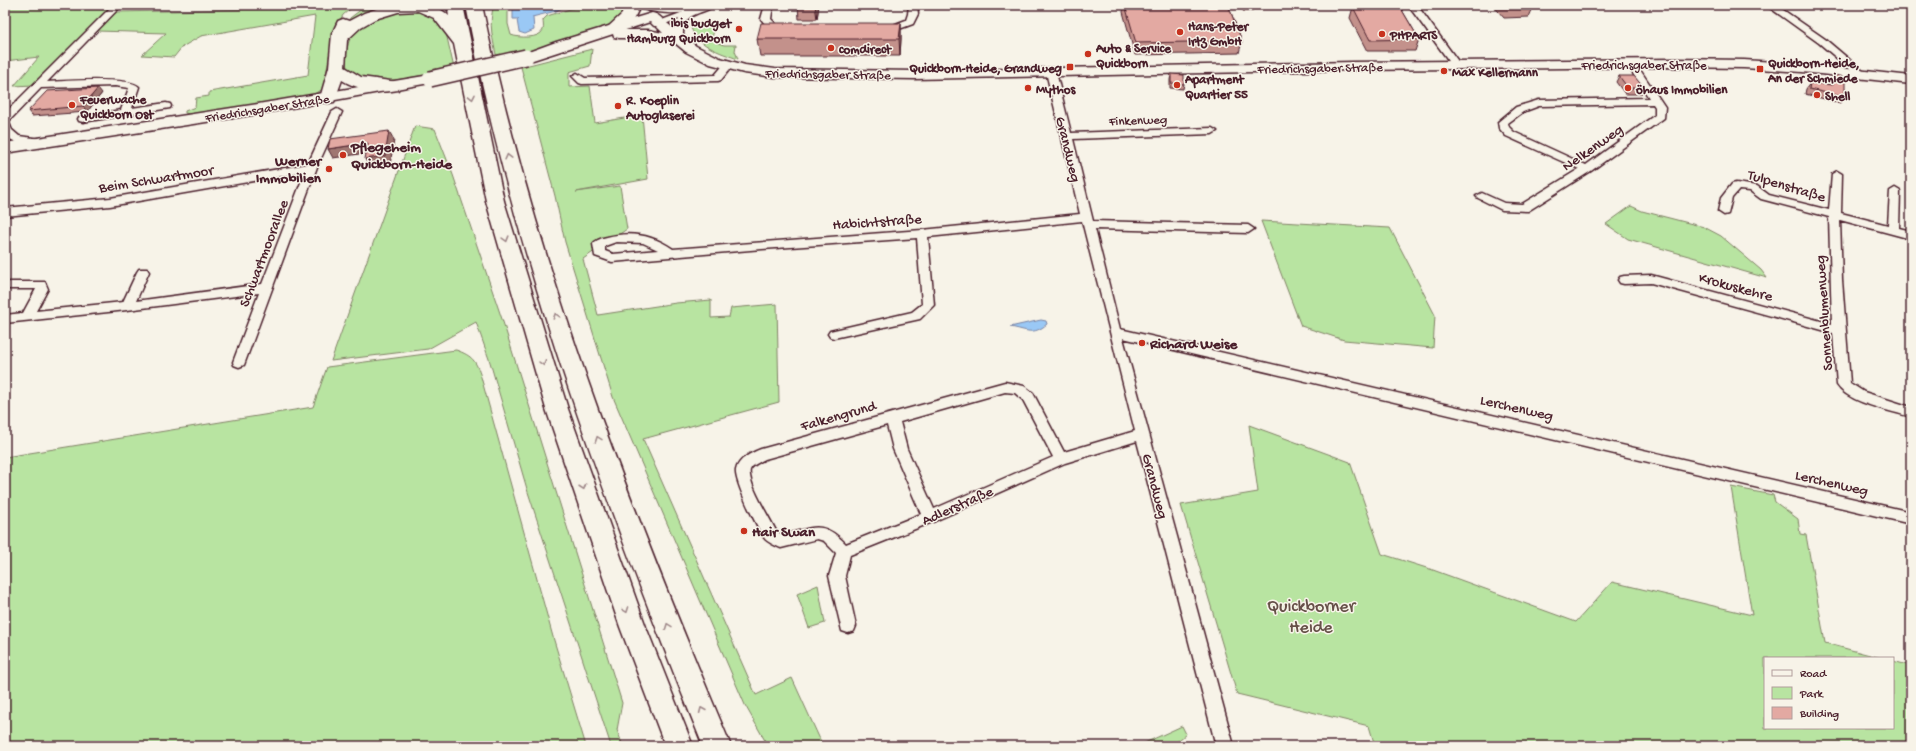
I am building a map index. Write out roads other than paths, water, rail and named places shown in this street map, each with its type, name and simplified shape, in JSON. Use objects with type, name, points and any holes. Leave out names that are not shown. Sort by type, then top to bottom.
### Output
[{"type":"highway","points":[[335,102],[341,72],[340,32],[348,16],[360,5]]},
{"type":"highway","points":[[455,5],[495,201],[557,409],[625,606],[679,746]]},
{"type":"highway","points":[[474,5],[482,47],[518,195],[584,403],[682,662],[717,746]]},
{"type":"highway","points":[[617,31],[629,16],[632,5]]},
{"type":"highway","points":[[340,38],[354,24],[370,15],[392,9],[417,8],[427,9],[441,17],[462,45]]},
{"type":"highway","points":[[648,11],[662,9],[690,9]]},
{"type":"highway","points":[[482,47],[490,10]]},
{"type":"highway","points":[[341,72],[364,83],[392,86]]},
{"type":"main road","name":"Friedrichsgaber Straße","points":[[5,148],[335,102],[392,86],[527,57],[617,31],[648,11],[679,40],[698,53],[728,65],[769,73],[833,75],[1631,63],[1744,64],[1911,80]]},
{"type":"main road","name":"Friedrichsgaber Straße","points":[[617,31],[648,34],[679,40]]},
{"type":"street","points":[[44,142],[12,138],[7,132],[6,121],[118,5]]},
{"type":"street","points":[[679,40],[677,28],[679,22],[690,9],[711,5]]},
{"type":"street","points":[[769,5],[766,19],[770,25],[779,29],[792,29]]},
{"type":"street","points":[[877,29],[891,29],[910,22],[913,5]]},
{"type":"street","points":[[1412,5],[1458,66]]},
{"type":"street","points":[[1770,5],[1822,41],[1860,74]]},
{"type":"street","points":[[1631,63],[1656,101]]},
{"type":"street","points":[[577,76],[582,81],[718,78],[728,65]]},
{"type":"street","name":"Grandweg","points":[[1051,72],[1115,332],[1225,746]]},
{"type":"street","points":[[40,85],[114,83],[132,85],[134,87],[125,113]]},
{"type":"street","points":[[1587,170],[1510,134],[1504,128],[1503,122],[1521,108],[1530,104],[1656,101]]},
{"type":"street","name":"Nelkenweg","points":[[1482,196],[1502,206],[1524,208],[1587,170],[1660,116],[1660,107],[1656,101]]},
{"type":"street","name":"Schwartmoorallee","points":[[239,362],[265,288],[312,167],[335,102]]},
{"type":"street","points":[[83,119],[166,106]]},
{"type":"street","name":"Finkenweg","points":[[1066,136],[1212,131]]},
{"type":"street","name":"Beim Schwartmoor","points":[[5,212],[110,202],[312,167]]},
{"type":"street","name":"Tulpenstraße","points":[[1834,215],[1837,174]]},
{"type":"street","name":"Tulpenstraße","points":[[1724,211],[1727,198],[1736,186],[1753,188],[1765,197],[1911,235]]},
{"type":"street","points":[[1893,231],[1895,191]]},
{"type":"street","name":"Sonnenblumenweg","points":[[1834,215],[1839,330],[1844,385],[1859,396],[1911,412]]},
{"type":"street","points":[[1088,221],[1248,229]]},
{"type":"street","name":"Habichtstraße","points":[[669,252],[661,246],[646,239],[608,239],[599,244],[600,253],[612,258],[669,252],[1088,221]]},
{"type":"street","points":[[834,334],[916,316],[928,304],[922,234]]},
{"type":"street","points":[[127,306],[144,272]]},
{"type":"street","name":"Krokuskehre","points":[[1624,280],[1651,279],[1839,330]]},
{"type":"street","points":[[10,286],[41,285],[42,289],[27,317]]},
{"type":"street","points":[[5,319],[127,306],[265,288]]},
{"type":"street","name":"Lerchenweg","points":[[1115,332],[1911,518]]},
{"type":"street","name":"Falkengrund","points":[[844,551],[829,536],[817,533],[781,542],[771,535],[744,482],[743,470],[748,462],[761,455],[1005,387],[1019,389],[1028,397],[1061,459]]},
{"type":"street","points":[[892,418],[900,449],[930,518]]},
{"type":"street","name":"Adlerstraße","points":[[844,551],[930,518],[1061,459],[1143,434]]},
{"type":"street","points":[[844,551],[837,576],[848,626]]},
{"type":"water","points":[[513,5],[568,5],[556,11],[532,17],[534,30],[525,34],[519,32],[517,20],[519,19],[513,19]]},
{"type":"water","points":[[1041,320],[1046,321],[1047,324],[1034,331],[1025,331],[1010,327]]},
{"type":"place","name":"ibis budget Hamburg Quickborn","points":[[739,29]]},
{"type":"place","name":"Hans-Peter Irtz GmbH","points":[[1180,32]]},
{"type":"place","name":"PHPARTS","points":[[1382,34]]},
{"type":"place","name":"comdirect","points":[[831,48]]},
{"type":"place","name":"Auto & Service Quickborn","points":[[1088,54]]},
{"type":"place","name":"Quickborn-Heide, Grandweg","points":[[1070,67]]},
{"type":"place","name":"Quickborn-Heide, An der Schmiede","points":[[1760,69]]},
{"type":"place","name":"Max Kellermann","points":[[1444,71]]},
{"type":"place","name":"Apartment Quartier 55","points":[[1177,85]]},
{"type":"place","name":"Mythos","points":[[1028,88]]},
{"type":"place","name":"öhaus Immobilien","points":[[1628,88]]},
{"type":"place","name":"Shell","points":[[1817,95]]},
{"type":"place","name":"Feuerwache Quickborn Ost","points":[[72,105]]},
{"type":"place","name":"R. Koeplin Autoglaserei","points":[[618,106]]},
{"type":"place","name":"Pflegeheim Quickborn-Heide","points":[[343,155]]},
{"type":"place","name":"Werner Immobilien","points":[[329,169]]},
{"type":"place","name":"Richard Weise","points":[[1142,343]]},
{"type":"place","name":"Hair Swan","points":[[744,531]]},
{"type":"park label","name":"Quickborner Heide","points":[[1311,615]]}]
